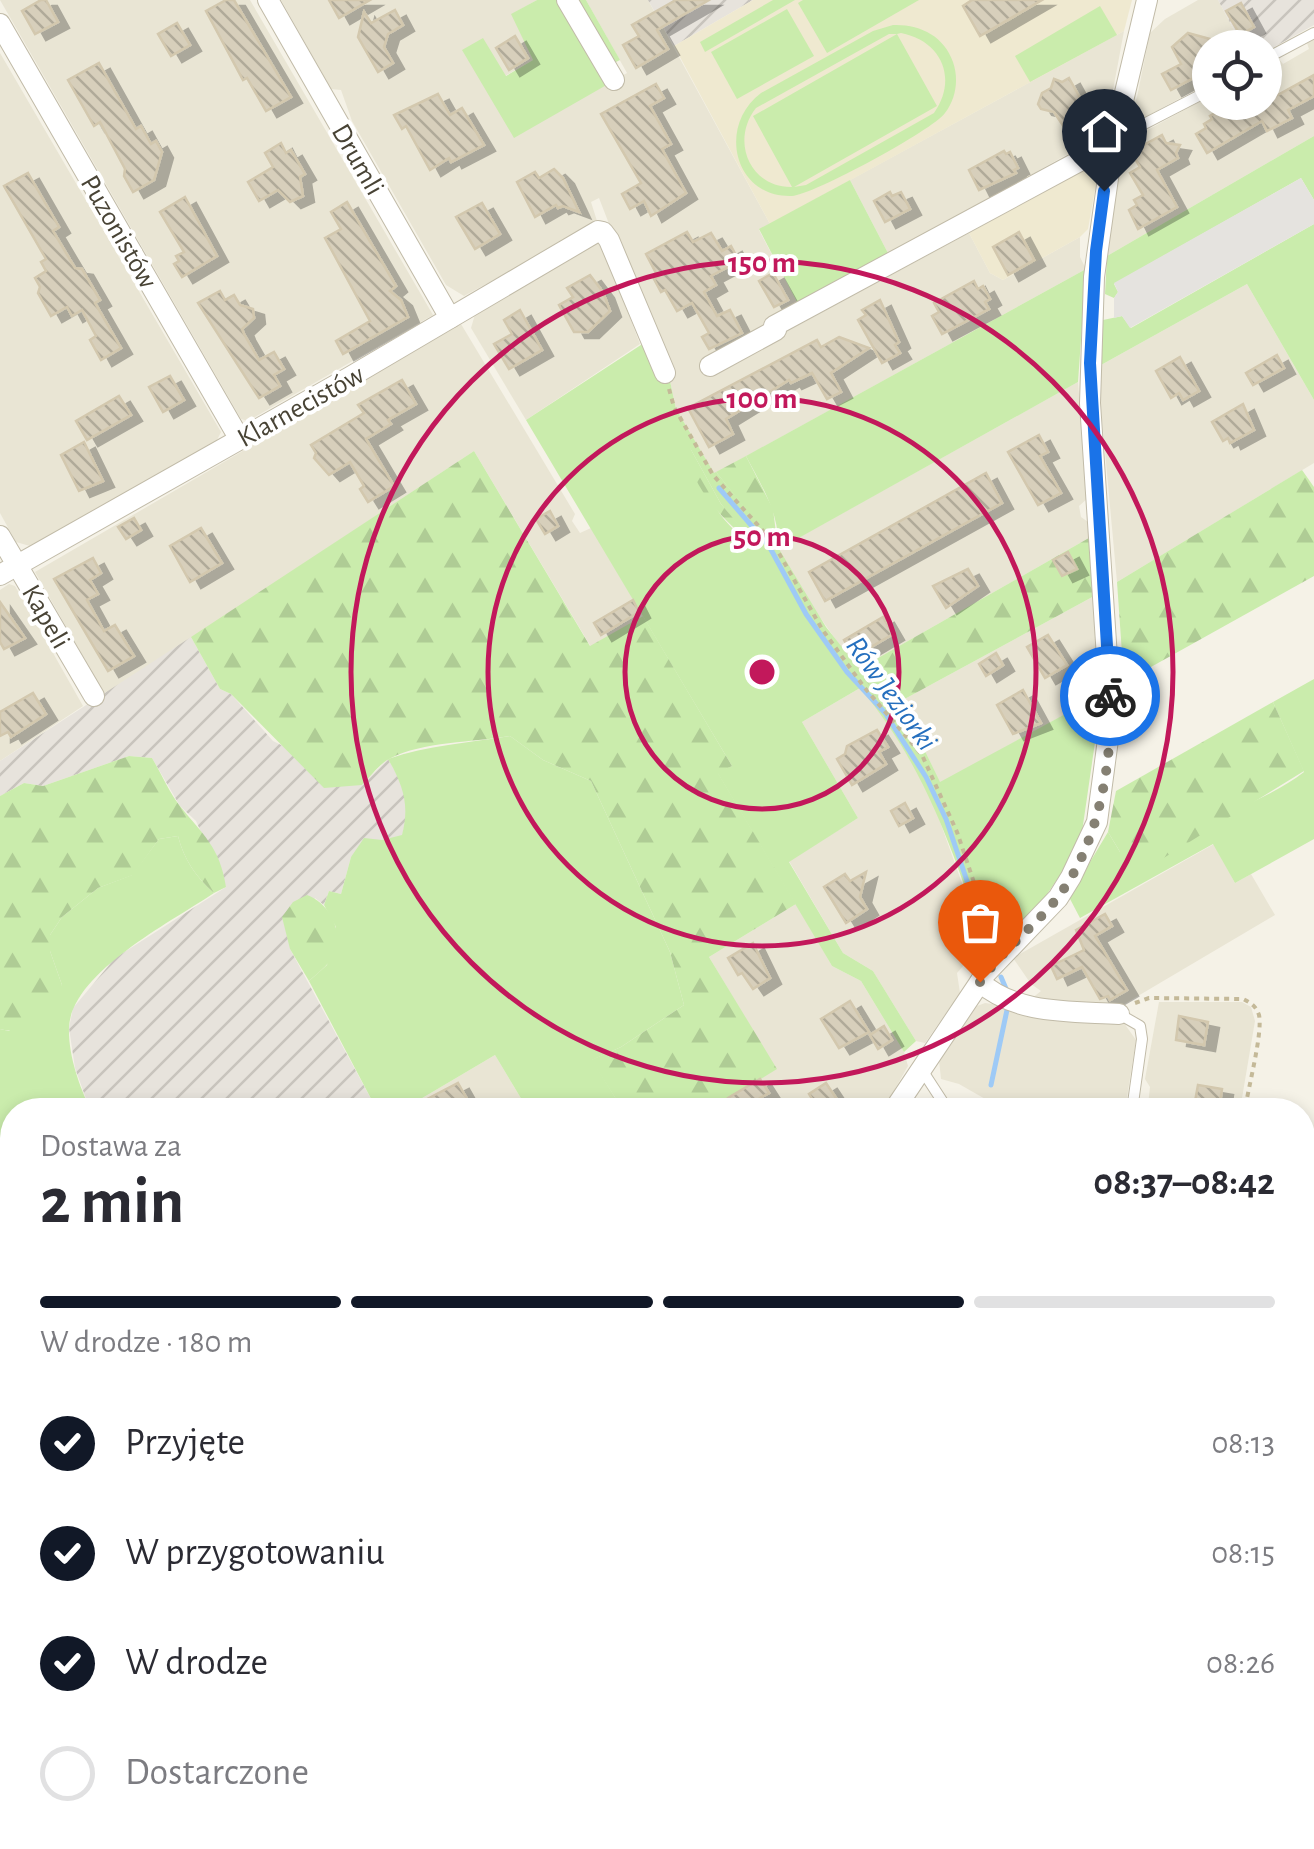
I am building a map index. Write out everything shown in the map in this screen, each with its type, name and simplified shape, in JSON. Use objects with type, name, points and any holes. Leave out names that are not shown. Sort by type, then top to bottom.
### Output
[{"type":"street","name":"Drumli","points":[[268,0],[450,318]]},
{"type":"street","points":[[568,0],[614,80]]},
{"type":"street","points":[[902,1098],[980,982],[1065,888],[1097,822],[1111,716],[1090,363],[1097,241],[1113,142],[1147,0]]},
{"type":"street","name":"Puzonistów","points":[[0,24],[240,438]]},
{"type":"street","points":[[710,366],[776,330],[774,326],[1113,142]]},
{"type":"street","name":"Klarnecistów","points":[[9,570],[598,231],[604,232],[609,240],[665,373]]},
{"type":"street","name":"Kapeli","points":[[0,536],[9,570],[94,696]]},
{"type":"street","points":[[980,982],[997,997],[1046,1009],[1119,1014]]},
{"type":"lane","points":[[1282,51],[1314,33]]},
{"type":"lane","points":[[1113,142],[1192,100]]},
{"type":"lane","points":[[1119,1014],[1140,1026],[1142,1040],[1134,1098]]},
{"type":"lane","points":[[922,1070],[940,1098]]},
{"type":"path","points":[[665,373],[674,408],[713,475],[772,541],[822,629],[864,687],[922,755],[957,832],[1000,958]]},
{"type":"path","points":[[1119,1014],[1149,998],[1243,999],[1254,1004],[1259,1028],[1246,1098]]},
{"type":"shaded area","points":[[0,0],[250,0],[433,315],[248,421],[241,419]]},
{"type":"shaded area","points":[[281,0],[537,0],[512,14],[533,60],[505,76],[466,56],[564,108],[627,73],[586,0],[648,0],[770,224],[759,230],[798,304],[763,323],[766,329],[713,371],[969,233],[990,273],[1003,280],[1080,237],[1080,257],[1086,269],[714,474],[676,409],[670,381],[599,198],[591,202],[597,221],[545,252],[464,296],[446,285],[352,121],[341,90],[331,89]]},
{"type":"shaded area","points":[[648,0],[753,0],[674,46]]},
{"type":"shaded area","points":[[753,0],[1132,0],[1124,31],[770,224],[674,46]]},
{"type":"shaded area","points":[[1198,0],[1218,0],[1234,30],[1192,30],[1192,92],[1125,128],[1137,97],[1150,33],[1165,19]]},
{"type":"shaded area","points":[[1218,0],[1314,0],[1314,25],[1282,43],[1282,30],[1234,30]]},
{"type":"shaded area","points":[[1124,31],[1105,133],[889,255],[850,180]]},
{"type":"shaded area","points":[[1314,39],[1314,136],[1107,256],[1122,144],[1192,106],[1192,120],[1282,120],[1282,63],[1309,49],[1307,43]]},
{"type":"shaded area","points":[[0,53],[221,432],[216,442],[30,546],[16,542],[0,513]]},
{"type":"shaded area","points":[[1100,161],[1088,229],[1003,280],[990,273],[969,233]]},
{"type":"shaded area","points":[[1301,178],[1314,200],[1314,224],[1130,328],[1122,316],[1114,318],[1114,298],[1118,292],[1114,283]]},
{"type":"shaded area","points":[[600,240],[640,344],[526,420],[471,328],[476,311]]},
{"type":"shaded area","points":[[1247,284],[1314,400],[1314,463],[1117,582],[1099,387],[1101,365]]},
{"type":"shaded area","points":[[461,324],[575,514],[572,521],[580,533],[591,528],[643,616],[591,647],[474,451],[105,695],[35,572]]},
{"type":"shaded area","points":[[1078,382],[1088,498],[1079,506],[1081,517],[1091,524],[1094,535],[857,670],[778,549]]},
{"type":"shaded area","points":[[9,584],[15,586],[83,706],[0,761],[0,590]]},
{"type":"shaded area","points":[[1096,595],[1102,694],[940,783],[926,753],[888,708]]},
{"type":"shaded area","points":[[191,637],[220,689],[231,694],[273,741],[362,785],[388,759],[404,787],[407,816],[402,836],[382,840],[351,857],[341,894],[329,891],[324,905],[315,898],[290,949],[371,1098],[86,1098],[75,1068],[69,1028],[73,1008],[115,958],[226,887],[196,821],[180,806],[152,758],[129,756],[43,786],[24,783],[0,796],[0,761]]},
{"type":"shaded area","points":[[860,688],[882,714],[929,791],[987,953],[969,959],[957,973],[960,993],[925,1043],[916,1041],[873,971],[843,953],[789,861],[858,818],[802,722]]},
{"type":"shaded area","points":[[1214,844],[1235,883],[1251,874],[1275,915],[1121,1006],[1031,999],[1041,991],[1031,984],[1013,958]]},
{"type":"shaded area","points":[[796,904],[832,966],[861,981],[904,1052],[908,1066],[890,1098],[729,1098],[776,1069],[709,957]]},
{"type":"shaded area","points":[[1159,1002],[1242,1002],[1251,1007],[1255,1021],[1242,1098],[1149,1098],[1150,1087],[1145,1079]]},
{"type":"shaded area","points":[[985,1003],[1124,1023],[1136,1040],[1127,1098],[984,1098],[941,1079],[939,1060],[977,1006]]},
{"type":"shaded area","points":[[495,1055],[521,1098],[422,1098]]},
{"type":"green space","points":[[537,0],[558,0],[610,83],[514,138],[462,50],[483,38],[506,76],[533,60],[511,14]]},
{"type":"green space","points":[[575,0],[586,0],[620,60],[612,64]]},
{"type":"green space","points":[[773,0],[795,0],[705,52],[700,42]]},
{"type":"green space","points":[[919,0],[827,53],[798,3]]},
{"type":"green space","points":[[1100,6],[1117,35],[1030,82],[1015,56]]},
{"type":"green space","points":[[787,9],[814,56],[737,99],[711,52]]},
{"type":"green space","points":[[893,25],[913,27],[930,33],[944,45],[955,68],[956,82],[945,113],[897,146],[804,193],[772,194],[757,185],[738,158],[739,123],[747,107],[761,93],[873,31]],"holes":[[[889,34],[897,34],[753,116],[792,187],[765,180],[749,160],[745,134],[756,108]],[[897,34],[927,44],[942,63],[945,87],[941,100],[934,113],[806,185],[794,187],[937,106]]]},
{"type":"green space","points":[[1314,136],[1314,200],[1301,178],[1114,284],[1118,292],[1114,298],[1105,294],[1107,256]]},
{"type":"green space","points":[[850,180],[889,255],[798,304],[759,229]]},
{"type":"green space","points":[[1314,224],[1314,400],[1247,284],[1101,365],[1103,320],[1122,316],[1131,328]]},
{"type":"green space","points":[[1086,269],[1078,382],[779,549],[826,627],[926,753],[940,782],[1102,694],[1082,832],[1069,862],[1043,900],[999,946],[987,953],[937,814],[904,750],[860,688],[802,722],[858,818],[789,862],[843,953],[873,971],[916,1041],[904,1052],[861,981],[832,966],[717,772],[732,766],[526,420],[647,341],[664,384],[670,381],[676,409],[714,473],[778,547],[773,511],[746,456]],"holes":[[[690,448],[721,504],[757,548],[721,516]]]},
{"type":"green space","points":[[689,446],[721,504],[762,552],[713,506],[695,477]]},
{"type":"green space","points":[[474,451],[590,646],[643,616],[732,766],[718,773],[796,904],[709,957],[777,1069],[730,1098],[615,1098],[591,1060],[621,1047],[684,1005],[670,952],[591,781],[543,760],[510,736],[417,749],[387,760],[362,785],[324,788],[231,694],[220,689],[191,637]]},
{"type":"green space","points":[[746,456],[773,509],[778,549],[716,472]]},
{"type":"green space","points":[[1302,470],[1314,487],[1314,576],[1124,682],[1117,582]]},
{"type":"green space","points":[[1094,535],[1096,595],[888,708],[857,670]]},
{"type":"green space","points":[[1314,679],[1314,839],[1235,883],[1213,844],[1080,918],[1069,897],[1108,832],[1120,852],[1263,797],[1304,772],[1273,702]]},
{"type":"green space","points":[[1273,702],[1304,771],[1162,859],[1132,862],[1120,852],[1108,832],[1116,791]]},
{"type":"green space","points":[[510,736],[543,760],[591,781],[670,952],[684,1005],[621,1047],[592,1060],[616,1098],[521,1098],[495,1055],[422,1098],[371,1098],[309,981],[327,965],[336,927],[324,905],[329,891],[341,894],[351,857],[364,838],[382,840],[402,835],[404,796],[388,759],[433,747]]},
{"type":"green space","points":[[129,756],[152,758],[176,801],[215,851],[226,887],[214,893],[202,881],[187,860],[178,836],[159,839],[133,875],[98,888],[62,917],[50,935],[50,951],[62,985],[46,1013],[31,1026],[12,1031],[0,1029],[0,796],[24,783],[43,786]]},
{"type":"green space","points":[[178,836],[192,868],[214,893],[127,950],[87,987],[74,1007],[69,1027],[70,1048],[85,1098],[0,1098],[0,1029],[9,1031],[62,985],[50,951],[50,935],[62,917],[98,888],[132,875],[159,839]]},
{"type":"green space","points":[[307,895],[321,903],[337,932],[332,958],[309,981],[290,949],[282,917],[293,902]]},
{"type":"building","points":[[46,0],[58,22],[35,34],[22,11]]},
{"type":"building","points":[[234,0],[291,97],[266,111],[247,78],[243,80],[206,11]]},
{"type":"building","points":[[329,0],[370,0],[339,18]]},
{"type":"building","points":[[676,0],[709,0],[657,30],[668,49],[636,68],[623,45],[639,36],[632,25]]},
{"type":"building","points":[[972,0],[1042,0],[980,36],[963,6]]},
{"type":"building","points":[[1241,3],[1254,27],[1237,30],[1226,11]]},
{"type":"building","points":[[395,10],[403,25],[388,34],[384,47],[393,63],[378,72],[358,37],[364,12],[371,23]]},
{"type":"building","points":[[177,23],[190,45],[171,56],[158,34]]},
{"type":"building","points":[[1188,33],[1192,34],[1192,79],[1171,90],[1162,74],[1181,64],[1172,47]]},
{"type":"building","points":[[515,36],[528,58],[509,70],[496,48]]},
{"type":"building","points":[[99,63],[136,129],[141,126],[151,144],[156,141],[162,152],[154,180],[133,192],[100,122],[94,126],[68,80]]},
{"type":"building","points":[[1314,75],[1314,96],[1288,110],[1292,118],[1267,131],[1262,121],[1207,153],[1196,134],[1206,128],[1204,124],[1210,120],[1282,120],[1282,93]]},
{"type":"building","points":[[1069,78],[1085,107],[1077,111],[1088,130],[1072,139],[1054,112],[1041,109],[1038,104],[1054,79],[1062,82]]},
{"type":"building","points":[[656,84],[664,98],[650,106],[671,144],[662,149],[686,193],[651,216],[644,201],[630,209],[622,194],[641,183],[601,114]]},
{"type":"building","points":[[438,94],[450,115],[462,108],[484,145],[430,170],[406,126],[402,129],[394,115]]},
{"type":"building","points":[[1162,135],[1166,143],[1180,145],[1178,158],[1157,170],[1177,207],[1138,229],[1129,210],[1137,205],[1134,200],[1143,195],[1130,173],[1140,167],[1131,152]]},
{"type":"building","points":[[281,143],[286,153],[291,150],[305,174],[300,177],[303,196],[290,202],[278,190],[259,201],[248,182],[273,167],[265,153]]},
{"type":"building","points":[[1004,151],[1010,152],[1018,168],[1016,173],[979,190],[969,170]]},
{"type":"building","points":[[554,169],[563,178],[579,212],[556,205],[535,217],[517,182],[535,172],[539,178]]},
{"type":"building","points":[[28,173],[59,227],[53,231],[75,268],[82,269],[100,300],[95,303],[121,348],[101,360],[90,340],[96,336],[82,310],[72,316],[67,307],[51,316],[38,293],[40,287],[35,278],[46,271],[41,262],[46,259],[4,186]]},
{"type":"building","points":[[890,192],[892,196],[901,192],[910,209],[885,222],[874,201]]},
{"type":"building","points":[[185,197],[217,256],[182,277],[174,264],[179,261],[176,256],[184,252],[160,212]]},
{"type":"building","points":[[347,202],[396,286],[390,291],[401,300],[408,317],[343,354],[336,341],[370,321],[325,238],[341,229],[331,212]]},
{"type":"building","points":[[482,203],[500,234],[475,249],[456,217]]},
{"type":"building","points":[[687,232],[693,242],[711,233],[722,251],[731,246],[739,261],[711,276],[716,285],[704,292],[717,316],[730,310],[742,333],[709,349],[702,337],[709,333],[692,303],[677,311],[665,290],[661,292],[646,254]]},
{"type":"building","points":[[1019,232],[1034,260],[1008,275],[993,247]]},
{"type":"building","points":[[773,273],[788,300],[774,307],[759,281]]},
{"type":"building","points":[[590,275],[603,292],[610,311],[588,332],[574,332],[559,305],[573,297],[567,288]]},
{"type":"building","points":[[974,281],[978,289],[983,286],[990,299],[985,302],[989,309],[942,334],[932,316],[939,312],[934,303]]},
{"type":"building","points":[[220,291],[225,300],[234,295],[240,305],[253,309],[254,318],[242,329],[244,334],[259,360],[274,352],[284,369],[274,375],[280,386],[259,398],[198,303]]},
{"type":"building","points":[[880,300],[900,353],[882,363],[858,320],[866,315],[862,310]]},
{"type":"building","points":[[520,310],[542,350],[509,369],[494,344],[512,334],[504,320]]},
{"type":"building","points":[[839,337],[869,348],[831,373],[841,392],[827,399],[812,373],[791,383],[789,380],[726,419],[733,434],[709,447],[688,408],[817,340],[821,347]]},
{"type":"building","points":[[1277,355],[1284,368],[1253,385],[1246,373]]},
{"type":"building","points":[[1180,357],[1199,391],[1183,400],[1179,393],[1171,398],[1156,371]]},
{"type":"building","points":[[170,376],[184,400],[163,412],[149,387]]},
{"type":"building","points":[[402,380],[416,404],[366,439],[394,486],[368,502],[350,462],[329,475],[314,458],[316,453],[311,445],[364,413],[358,405]]},
{"type":"building","points":[[119,396],[131,415],[87,440],[76,421]]},
{"type":"building","points":[[1243,404],[1254,430],[1230,443],[1228,438],[1223,441],[1212,422]]},
{"type":"building","points":[[1039,435],[1048,452],[1040,456],[1061,493],[1038,505],[1008,452]]},
{"type":"building","points":[[84,442],[103,481],[79,491],[61,455]]},
{"type":"building","points":[[986,473],[1002,503],[825,601],[809,572]]},
{"type":"building","points":[[550,511],[558,526],[545,534],[536,519]]},
{"type":"building","points":[[134,518],[141,530],[126,539],[118,527]]},
{"type":"building","points":[[201,528],[222,563],[190,582],[170,546]]},
{"type":"building","points":[[1068,552],[1077,569],[1062,576],[1053,560]]},
{"type":"building","points":[[93,558],[101,573],[90,580],[98,594],[87,600],[104,631],[115,625],[134,656],[108,671],[54,579]]},
{"type":"building","points":[[968,569],[978,586],[946,608],[933,586]]},
{"type":"building","points":[[633,600],[639,612],[601,635],[594,623]]},
{"type":"building","points":[[0,602],[25,638],[4,649],[0,642]]},
{"type":"building","points":[[883,617],[893,634],[854,657],[844,640]]},
{"type":"building","points":[[1048,635],[1067,665],[1045,678],[1027,647]]},
{"type":"building","points":[[996,653],[1003,665],[986,676],[979,664]]},
{"type":"building","points":[[1023,690],[1041,723],[1013,734],[997,705]]},
{"type":"building","points":[[33,693],[46,714],[11,737],[8,732],[0,736],[0,712]]},
{"type":"building","points":[[877,730],[888,747],[879,752],[886,764],[852,785],[837,759],[845,754],[847,746]]},
{"type":"building","points":[[905,803],[913,818],[899,826],[891,811]]},
{"type":"building","points":[[866,872],[860,897],[867,909],[846,923],[824,887],[845,874],[850,881]]},
{"type":"building","points":[[1105,914],[1112,926],[1095,936],[1127,990],[1110,1000],[1108,996],[1100,999],[1082,967],[1057,979],[1051,966],[1084,950],[1076,930]]},
{"type":"building","points":[[753,943],[770,978],[753,989],[728,958]]},
{"type":"building","points":[[850,1001],[869,1032],[839,1048],[821,1019]]},
{"type":"building","points":[[1179,1016],[1208,1022],[1204,1045],[1176,1040]]},
{"type":"building","points":[[884,1026],[892,1040],[878,1049],[870,1035]]},
{"type":"building","points":[[760,1079],[769,1093],[760,1098],[728,1098]]},
{"type":"building","points":[[458,1083],[466,1098],[429,1098]]},
{"type":"building","points":[[826,1083],[836,1098],[812,1098],[809,1094]]},
{"type":"building","points":[[1198,1085],[1222,1089],[1221,1098],[1196,1098]]},
{"type":"waterway","name":"Rów Jeziorki","points":[[719,488],[769,546],[806,614],[847,672],[885,713],[926,777],[946,819],[989,946]]},
{"type":"waterway","name":"Rów Jeziorki","points":[[1001,977],[1007,991]]},
{"type":"waterway","name":"Rów Jeziorki","points":[[991,1085],[1007,1010]]},
{"type":"way so far","points":[[980,982],[1051,906],[1078,865],[1097,822],[1111,716],[1110,696]]},
{"type":"route","points":[[1104,191],[1096,251],[1090,402],[1110,696]]}]
